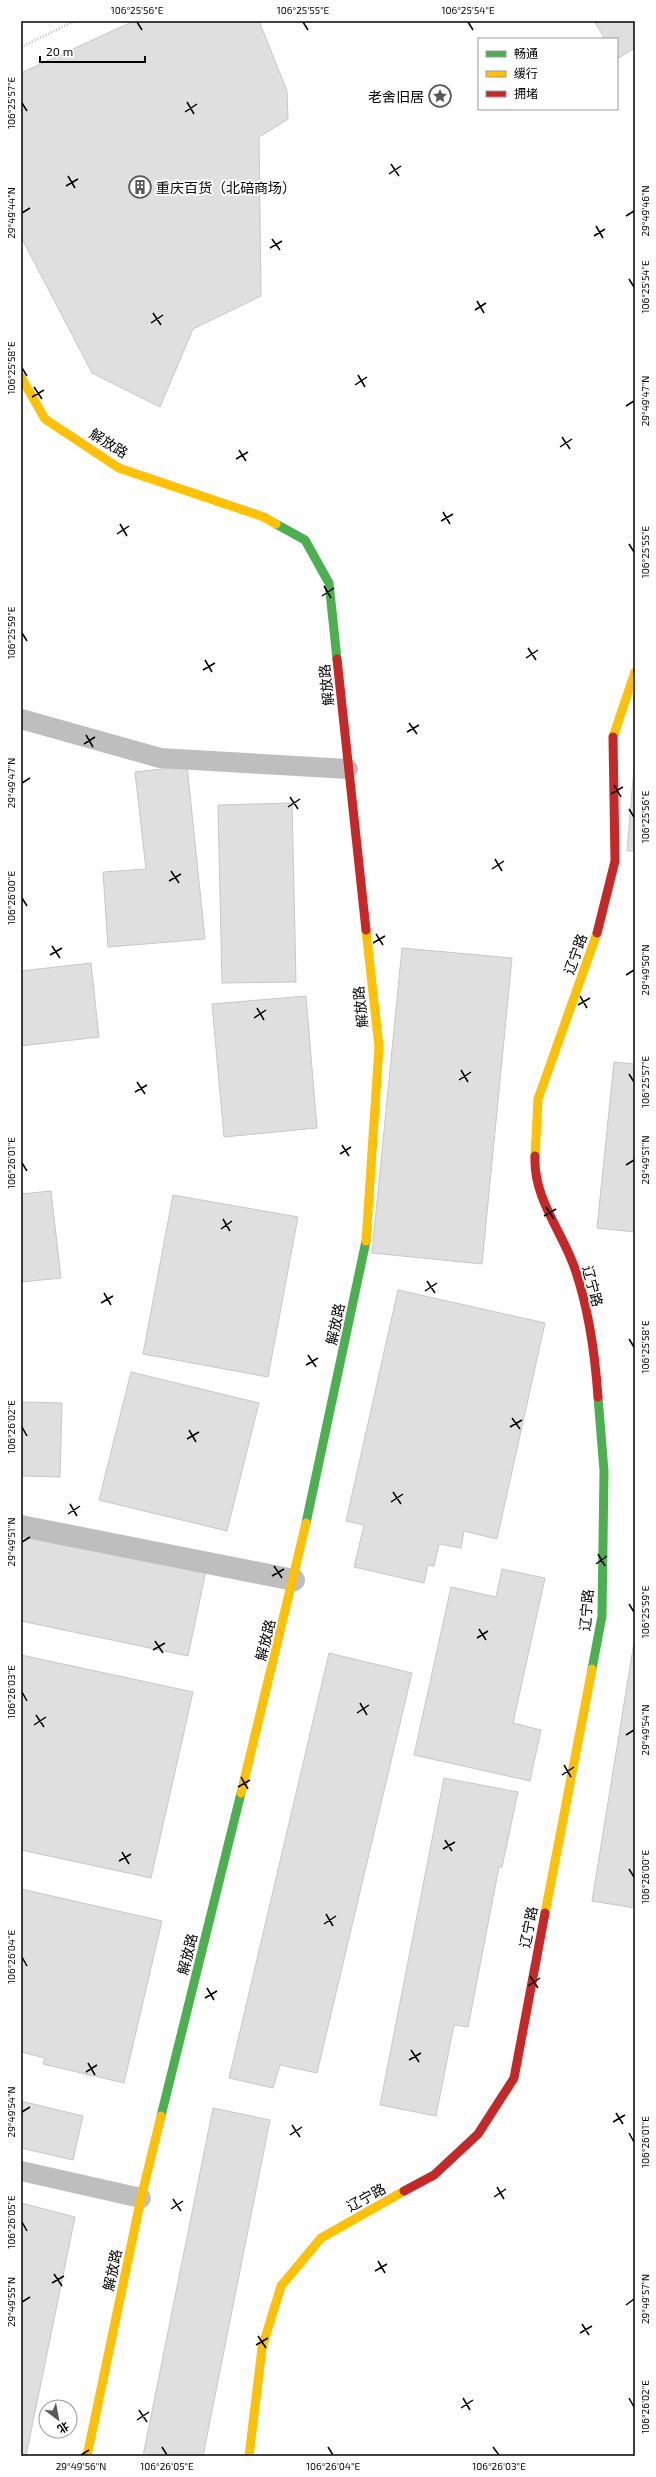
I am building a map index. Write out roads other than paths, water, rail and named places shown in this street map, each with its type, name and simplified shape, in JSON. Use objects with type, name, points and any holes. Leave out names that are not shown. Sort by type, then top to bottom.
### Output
[{"type":"street","name":"解放路","points":[[21,377],[46,419],[119,468],[264,517],[305,540],[329,583],[379,1047],[366,1247],[294,1580],[141,2198],[87,2456]]},
{"type":"street","name":"辽宁路","points":[[249,2456],[262,2348],[281,2286],[321,2238],[434,2175],[478,2134],[514,2078],[602,1616],[604,1471],[594,1346],[575,1269],[541,1197],[535,1159],[538,1099],[597,934],[615,861],[613,735],[635,672]]},
{"type":"street","points":[[21,1526],[294,1580]]},
{"type":"lane","points":[[21,718],[160,758],[348,769]]},
{"type":"lane","points":[[21,2171],[141,2198]]},
{"type":"place","name":"老舍旧居","points":[[440,96]]},
{"type":"place","name":"重庆百货（北碚商场）","points":[[140,187]]}]
